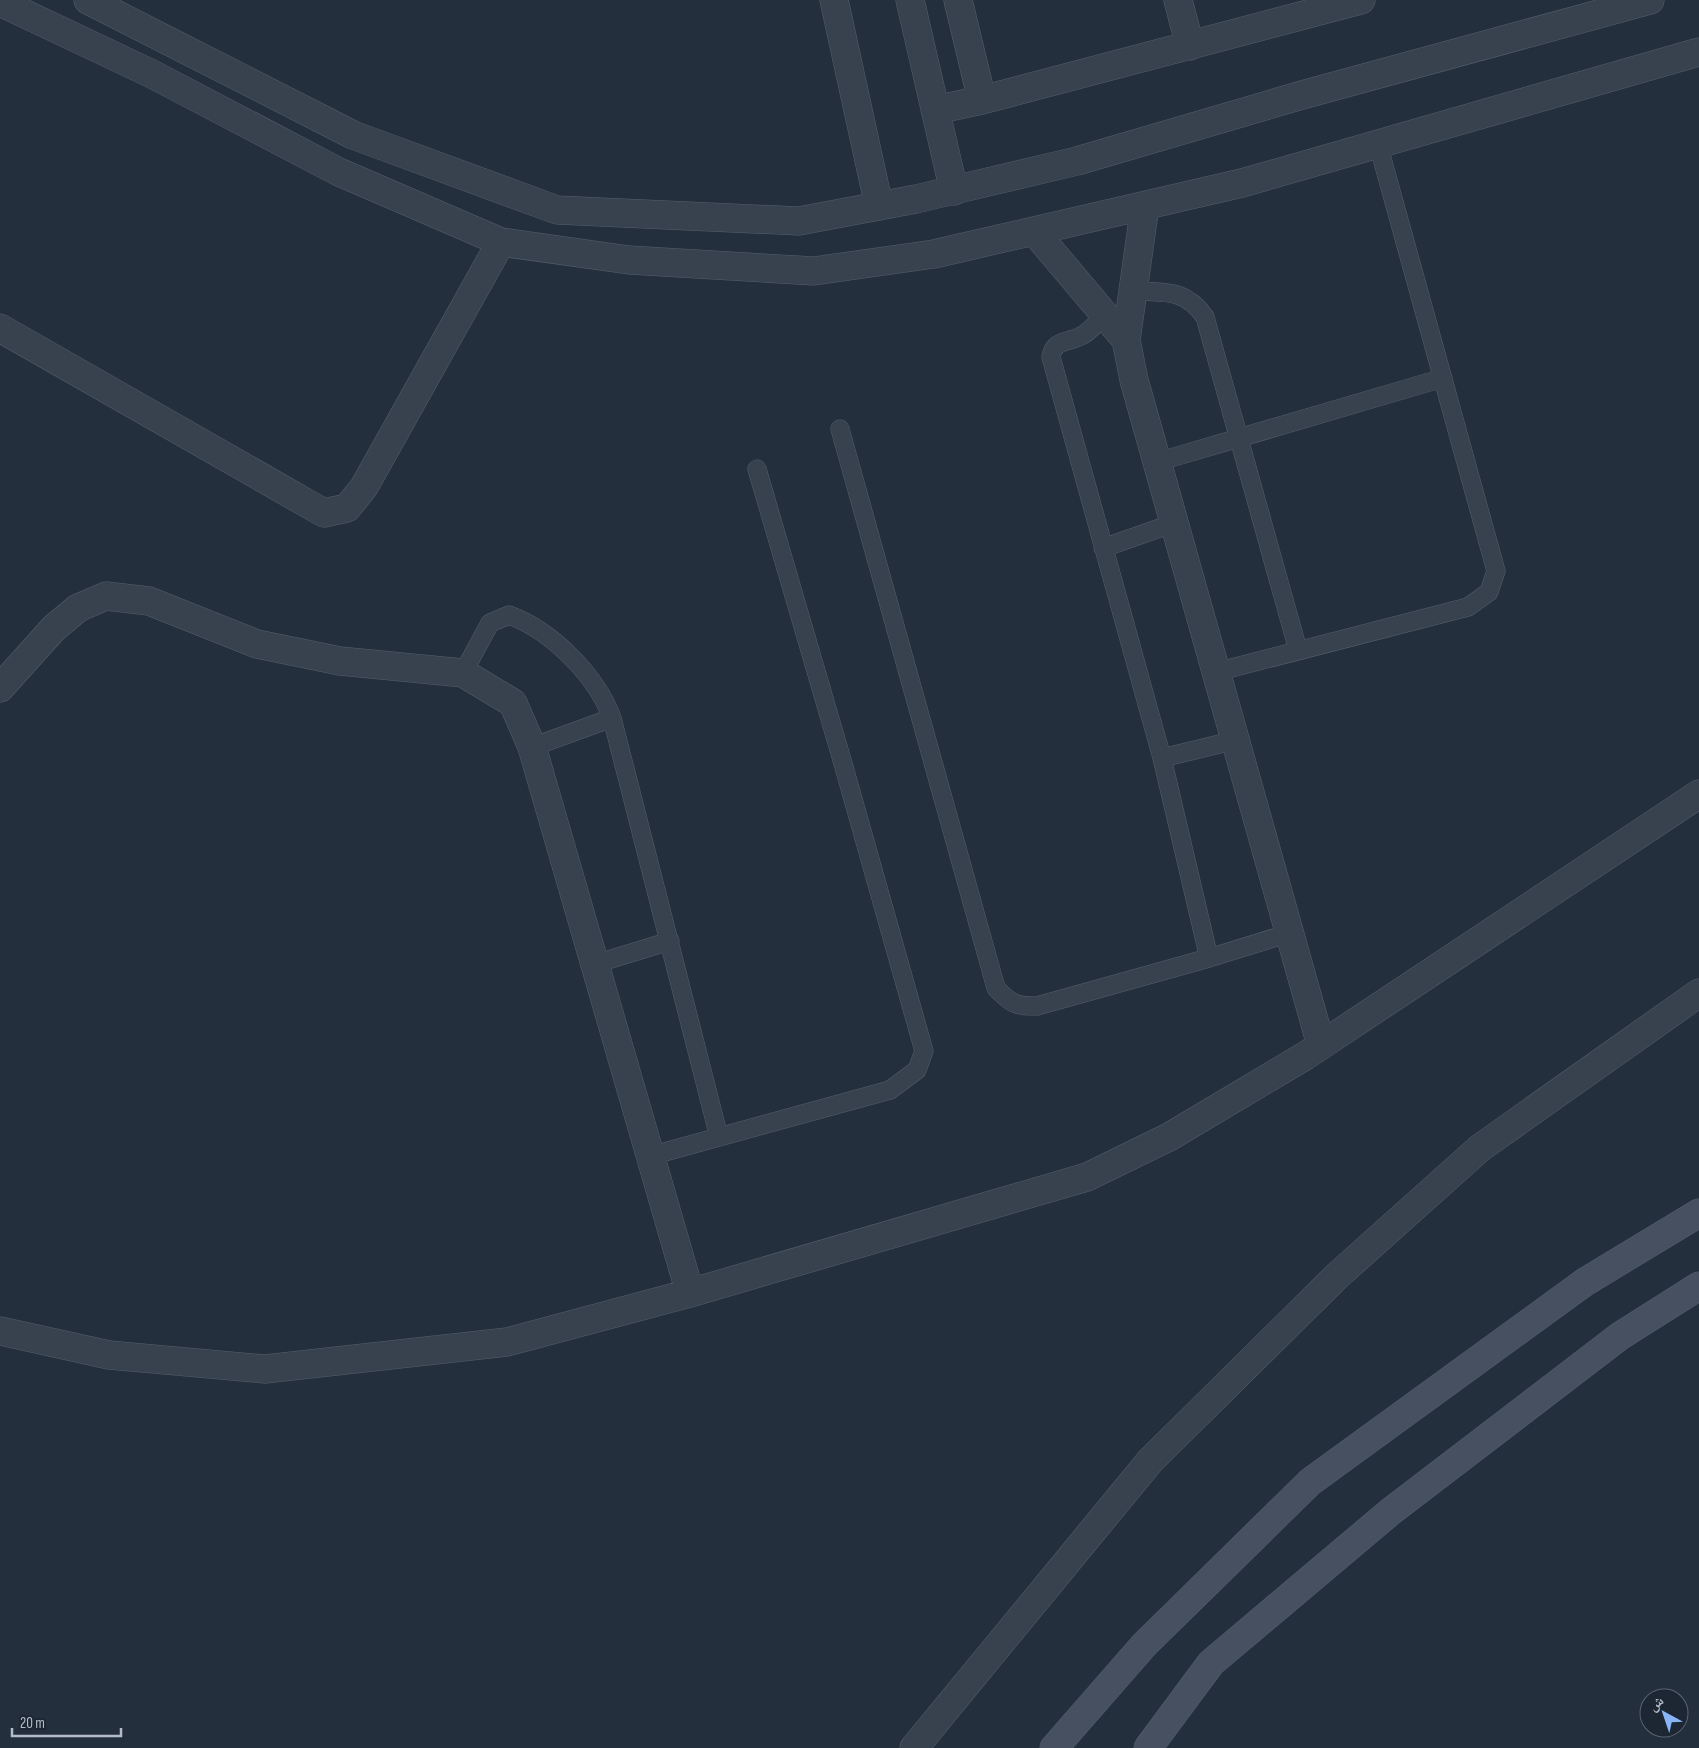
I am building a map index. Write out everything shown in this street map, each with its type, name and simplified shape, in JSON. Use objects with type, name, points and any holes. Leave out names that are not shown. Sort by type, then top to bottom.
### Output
[{"type":"main road","points":[[1054,1748],[1144,1645],[1310,1482],[1585,1282],[1699,1213]]},
{"type":"main road","points":[[1148,1748],[1210,1662],[1390,1512],[1620,1336],[1699,1286]]},
{"type":"street","points":[[88,0],[353,134],[557,210],[799,221],[954,191],[1077,161],[1302,95],[1650,0]]},
{"type":"street","points":[[834,0],[879,206]]},
{"type":"street","points":[[910,0],[954,191]]},
{"type":"street","points":[[958,0],[982,100]]},
{"type":"street","points":[[1178,0],[1190,46]]},
{"type":"street","points":[[935,110],[982,100],[1361,0]]},
{"type":"street","points":[[0,2],[152,74],[339,172],[501,242],[629,260],[814,271],[934,254],[1242,183],[1699,52]]},
{"type":"street","points":[[1144,206],[1126,340],[1134,380],[1321,1045]]},
{"type":"street","points":[[1034,231],[1126,340]]},
{"type":"street","points":[[0,328],[324,514],[347,508],[364,487],[501,242]]},
{"type":"street","points":[[0,688],[54,628],[78,608],[106,596],[149,601],[257,644],[340,661],[463,673],[513,703],[532,747],[690,1293]]},
{"type":"street","points":[[0,1331],[109,1355],[265,1368],[507,1342],[690,1293],[1086,1177],[1168,1137],[1321,1045],[1699,794]]},
{"type":"street","points":[[914,1748],[1150,1461],[1337,1276],[1480,1148],[1699,994]]},
{"type":"lane","points":[[1216,672],[1468,607],[1489,592],[1496,571],[1378,144]]},
{"type":"lane","points":[[1133,291],[1175,293],[1195,302],[1205,317],[1298,650]]},
{"type":"lane","points":[[1104,315],[1081,337],[1057,344],[1052,349],[1051,357],[1162,758],[1209,958]]},
{"type":"lane","points":[[1157,462],[1443,378]]},
{"type":"lane","points":[[840,429],[996,988],[1006,998],[1021,1007],[1037,1006],[1209,958],[1290,933]]},
{"type":"lane","points":[[650,1156],[890,1090],[917,1070],[924,1051],[757,469]]},
{"type":"lane","points":[[1103,548],[1174,524]]},
{"type":"lane","points":[[463,673],[490,623],[508,615],[529,622],[585,670],[605,698],[612,718],[670,941],[719,1137]]},
{"type":"lane","points":[[532,747],[612,718]]},
{"type":"lane","points":[[1162,758],[1236,740]]},
{"type":"lane","points":[[595,964],[670,941]]}]
